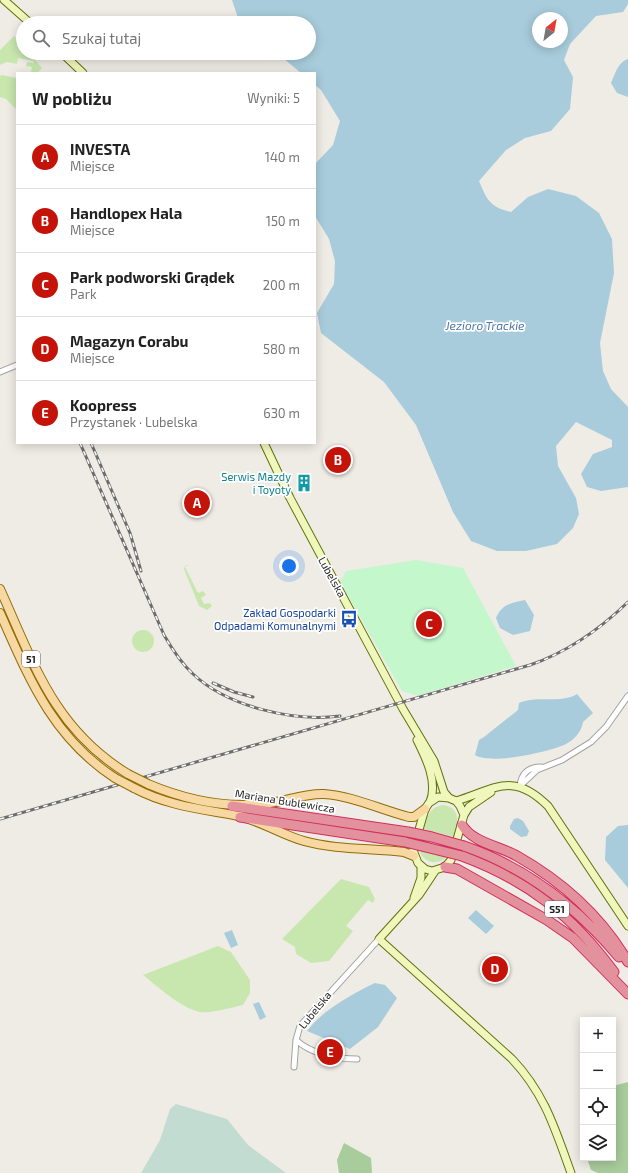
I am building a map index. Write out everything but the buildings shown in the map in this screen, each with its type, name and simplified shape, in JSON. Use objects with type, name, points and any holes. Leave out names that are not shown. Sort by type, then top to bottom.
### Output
[{"type":"highway","name":"Mariana Bublewicza","points":[[232,806],[408,832],[464,846],[500,860],[547,889],[591,926],[628,968]]},
{"type":"highway","name":"Mariana Bublewicza","points":[[240,817],[405,842],[462,856],[510,877],[552,905],[594,945],[628,991]]},
{"type":"highway","points":[[462,825],[471,836],[515,854],[543,871],[573,894],[603,925],[628,962]]},
{"type":"highway","points":[[445,867],[457,869],[547,920],[573,938],[628,994]]},
{"type":"main road","name":"Mariana Bublewicza","points":[[0,589],[40,678],[59,710],[76,732],[92,748],[128,774],[148,784],[188,798],[232,806]]},
{"type":"main road","name":"Mariana Bublewicza","points":[[0,613],[33,687],[54,721],[84,754],[115,778],[155,798],[180,806],[240,817]]},
{"type":"main road","points":[[232,806],[267,804],[306,795],[325,794],[409,817],[414,817],[427,806]]},
{"type":"main road","points":[[240,817],[305,842],[326,846],[404,852],[414,856]]},
{"type":"street","points":[[4,0],[22,16]]},
{"type":"street","points":[[69,60],[82,72]]},
{"type":"street","points":[[0,372],[16,365]]},
{"type":"street","name":"Lubelska","points":[[264,444],[290,498],[403,709],[434,761],[444,792],[460,806],[464,815]]},
{"type":"street","points":[[571,1173],[548,1109],[526,1075],[512,1059],[379,939],[413,900],[435,871],[445,867],[453,855],[464,815],[469,807],[498,788],[520,786],[537,770],[562,760],[591,742],[606,727],[628,696]]},
{"type":"street","name":"Lubelska","points":[[403,709],[427,761],[433,790],[414,846],[414,856]]},
{"type":"street","points":[[427,806],[438,797],[453,800],[494,787],[506,785],[520,786],[535,793],[548,806],[628,926]]},
{"type":"street","points":[[413,900],[422,872],[421,866],[414,856]]},
{"type":"street","points":[[421,866],[435,871]]},
{"type":"street","name":"Lubelska","points":[[294,1067],[296,1040],[300,1026],[379,939]]},
{"type":"street","points":[[296,1040],[303,1047],[340,1059],[357,1059]]},
{"type":"green space","points":[[14,36],[16,38],[17,64],[7,62],[0,65],[0,50]]},
{"type":"green space","points":[[29,60],[35,60],[42,68],[38,72],[31,72],[32,67],[26,66],[27,62],[34,63],[34,61]]},
{"type":"green space","points":[[2,75],[16,78],[16,109],[6,99],[0,97],[0,76]]},
{"type":"green space","points":[[416,560],[463,568],[516,666],[417,696],[402,691],[340,582],[346,571]]},
{"type":"green space","points":[[190,564],[185,567],[198,593],[203,591],[206,595],[201,598],[204,604],[210,603],[212,606],[207,610],[199,606],[184,569],[185,566]]},
{"type":"green space","points":[[143,630],[151,633],[154,641],[151,649],[143,652],[135,649],[132,641],[135,633]]},
{"type":"green space","points":[[438,806],[449,806],[453,809],[457,817],[455,837],[423,829],[429,814]]},
{"type":"green space","points":[[419,850],[447,857],[439,862],[431,862],[424,858]]},
{"type":"green space","points":[[341,879],[369,887],[375,899],[373,903],[368,900],[346,926],[353,931],[329,961],[311,963],[296,954],[295,947],[282,939]]},
{"type":"green space","points":[[218,946],[231,952],[250,980],[250,993],[243,1005],[215,1011],[200,1012],[193,1010],[178,1002],[143,975]]},
{"type":"green space","points":[[628,1082],[628,1173],[598,1173],[591,1170],[588,1161],[616,1161],[616,1085]]},
{"type":"green space","points":[[176,1104],[227,1119],[248,1145],[286,1173],[141,1173],[160,1140],[170,1109]]},
{"type":"green space","points":[[344,1143],[371,1158],[372,1173],[339,1173],[337,1160]]},
{"type":"water","name":"Jezioro Trackie","points":[[232,0],[628,0],[628,4],[623,12],[596,16],[570,44],[564,60],[573,77],[570,109],[551,131],[525,138],[506,150],[479,181],[490,202],[498,208],[511,212],[528,197],[548,189],[576,196],[599,213],[612,239],[614,273],[600,343],[603,371],[611,389],[628,407],[628,487],[601,491],[587,487],[581,474],[593,454],[612,447],[612,440],[576,422],[556,446],[558,466],[576,498],[579,514],[573,528],[557,544],[526,551],[497,551],[471,541],[453,512],[416,425],[384,382],[321,333],[317,313],[334,284],[335,261],[329,239],[316,218],[316,163],[333,145],[340,121],[321,90],[316,86],[316,72],[300,72],[285,60],[316,60],[316,16],[237,16]]},
{"type":"water","points":[[628,59],[628,97],[617,93],[611,83],[619,66]]},
{"type":"water","points":[[525,600],[534,615],[530,631],[513,635],[500,628],[496,618],[498,613],[511,603]]},
{"type":"water","points":[[577,694],[593,713],[583,722],[575,738],[566,744],[534,754],[506,758],[483,758],[475,755],[479,740],[518,710],[519,703],[533,700],[571,697]]},
{"type":"water","points":[[518,818],[523,821],[529,831],[527,836],[521,837],[510,829],[514,819]]},
{"type":"water","points":[[628,825],[628,888],[605,860],[606,837],[618,826]]},
{"type":"water","points":[[476,910],[494,926],[486,934],[468,918]]},
{"type":"water","points":[[232,930],[238,945],[231,948],[224,933]]},
{"type":"water","points":[[375,983],[385,985],[397,998],[378,1027],[350,1049],[307,1031],[329,1009]]},
{"type":"water","points":[[259,1002],[266,1017],[260,1020],[253,1004]]},
{"type":"railway","points":[[80,444],[164,635],[177,656],[189,670],[207,686],[224,695],[262,710],[303,717],[340,716]]},
{"type":"railway","points":[[91,444],[130,533],[141,571]]},
{"type":"railway","points":[[0,819],[530,665],[570,647],[606,622],[628,602]]},
{"type":"railway","points":[[213,683],[234,692],[253,697]]},
{"type":"place","name":"Handlopex Hala","points":[[338,460]]},
{"type":"place","name":"Serwis Mazdy i Toyoty","points":[[304,483]]},
{"type":"place","name":"INVESTA","points":[[197,503]]},
{"type":"place","name":"Zakład Gospodarki Odpadami Komunalnymi","points":[[349,619]]},
{"type":"place","name":"Park podworski Grądek","points":[[429,624]]},
{"type":"place","name":"Magazyn Corabu","points":[[495,969]]},
{"type":"place","name":"Koopress","points":[[330,1052]]}]
